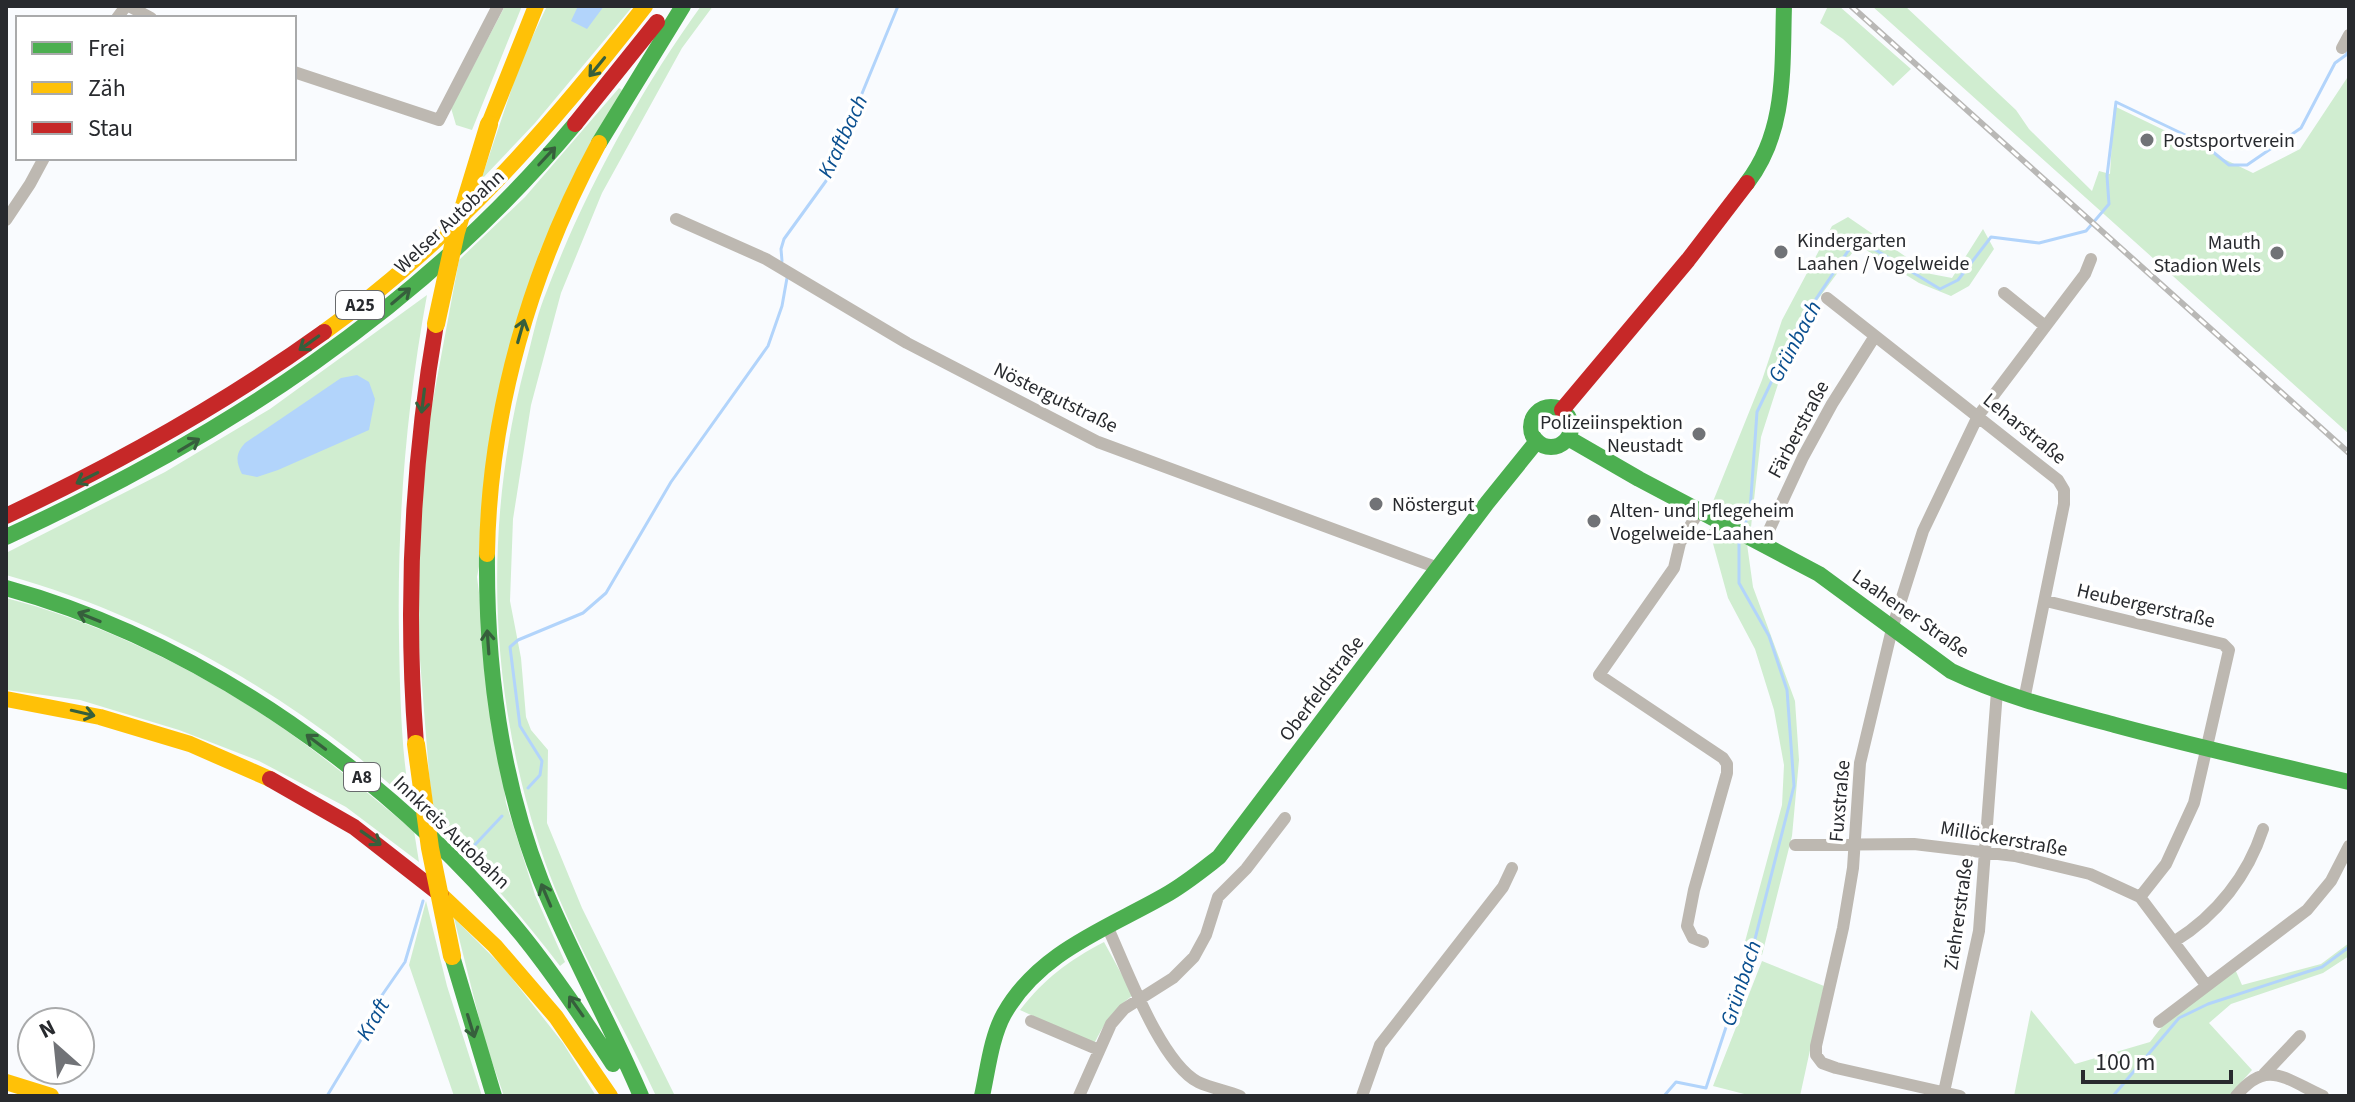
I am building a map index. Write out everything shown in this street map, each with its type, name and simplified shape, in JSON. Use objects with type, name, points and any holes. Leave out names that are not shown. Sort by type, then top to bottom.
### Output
[{"type":"main road","points":[[494,1096],[452,956],[430,848],[416,744],[410,643],[410,548],[419,436],[436,324],[456,232],[489,124],[536,6]]},
{"type":"main road","name":"Welser Autobahn","points":[[6,516],[130,456],[198,417],[266,374],[380,289],[435,242],[513,164],[572,98],[645,6]]},
{"type":"main road","name":"Welser Autobahn","points":[[6,537],[94,496],[232,419],[321,359],[394,302],[493,213],[554,150],[671,6]]},
{"type":"main road","points":[[641,1096],[629,1065],[550,906],[514,799],[491,671],[486,552],[494,454],[503,407],[524,321],[542,267],[588,164],[683,6]]},
{"type":"main road","name":"Oberfeldstraße","points":[[982,1096],[996,1036],[1004,1014],[1016,995],[1052,960],[1107,926],[1200,876],[1219,857],[1537,441],[1531,425],[1534,417],[1547,407],[1562,410],[1688,260],[1758,169],[1773,136],[1781,105],[1784,6]]},
{"type":"main road","points":[[1537,441],[1553,447],[1568,438],[1571,423],[1562,410]]},
{"type":"main road","name":"Laahener Straße","points":[[1568,438],[1819,574],[1951,671],[2024,700],[2206,749],[2349,782]]},
{"type":"main road","name":"Innkreis Autobahn","points":[[13,589],[126,632],[222,681],[303,732],[378,789],[444,849],[515,926],[580,1012],[631,1096]]},
{"type":"main road","name":"A8","points":[[6,699],[119,721],[212,752],[295,790],[372,838],[452,901],[511,959],[561,1021],[610,1096]]},
{"type":"main road","points":[[6,1082],[51,1096]]},
{"type":"street","points":[[127,6],[147,16]]},
{"type":"street","points":[[296,73],[439,120],[498,6]]},
{"type":"street","points":[[2342,48],[2349,35]]},
{"type":"street","points":[[6,220],[43,160]]},
{"type":"street","name":"Nöstergutstraße","points":[[676,219],[766,259],[907,343],[1098,442],[1438,568]]},
{"type":"street","name":"Fuxstraße","points":[[1960,1096],[1836,1068],[1822,1063],[1816,1055],[1843,928],[1855,845],[1860,763],[1892,629],[1923,531],[1978,416],[2085,274],[2091,259]]},
{"type":"street","points":[[2004,293],[2045,326]]},
{"type":"street","name":"Leharstraße","points":[[1827,298],[2058,480],[2064,490],[2046,601],[2024,700]]},
{"type":"street","name":"Färberstraße","points":[[1763,543],[1825,417],[1875,336]]},
{"type":"street","points":[[1699,511],[1680,543],[1674,568],[1599,675],[1723,758],[1727,764],[1687,926],[1693,938],[1703,942]]},
{"type":"street","name":"Heubergerstraße","points":[[2046,601],[2223,644],[2229,650],[2228,657],[2206,749]]},
{"type":"street","name":"Ziehrerstraße","points":[[1944,1092],[1979,931],[1997,691]]},
{"type":"street","points":[[2140,897],[2166,864],[2183,828],[2194,803],[2206,749]]},
{"type":"street","points":[[1079,1096],[1117,1016],[1173,978],[1194,957],[1206,935],[1218,897],[1246,869],[1285,818]]},
{"type":"street","points":[[2175,941],[2206,919],[2224,900],[2241,876],[2263,829]]},
{"type":"street","name":"Millöckerstraße","points":[[1795,845],[1914,844],[1987,852],[2090,874],[2140,897],[2206,985]]},
{"type":"street","points":[[2159,1022],[2307,910],[2331,881],[2349,846]]},
{"type":"street","points":[[1362,1096],[1380,1045],[1503,887],[1512,868]]},
{"type":"street","points":[[1107,926],[1174,1062],[1210,1091],[1240,1096]]},
{"type":"street","points":[[1031,1021],[1099,1050]]},
{"type":"street","points":[[2264,1074],[2300,1036]]},
{"type":"street","points":[[2236,1096],[2257,1075],[2271,1073],[2323,1096]]},
{"type":"green space","points":[[505,6],[522,6],[472,130],[456,125],[451,108]]},
{"type":"green space","points":[[547,6],[633,6],[535,123],[481,180],[521,61]]},
{"type":"green space","points":[[701,6],[713,6],[682,48],[602,193],[561,293],[531,405],[513,519],[510,601],[521,658],[526,717],[531,730],[548,750],[547,823],[582,908],[675,1096],[656,1096],[576,937],[537,838],[509,720],[501,660],[497,601],[498,541],[512,421],[544,298],[576,221],[613,147],[633,110]]},
{"type":"green space","points":[[1828,6],[1839,6],[1911,69],[1893,86],[1843,39],[1820,23]]},
{"type":"green space","points":[[1872,6],[1905,6],[2016,110],[2029,129],[2092,191],[2099,171],[2110,174],[2114,106],[2253,173],[2300,149],[2349,75],[2349,434]]},
{"type":"green space","points":[[619,88],[622,90],[539,253],[477,577],[506,803],[535,895],[565,962],[560,966],[502,895],[436,830],[418,634],[419,534],[428,427],[459,260],[525,197]]},
{"type":"green space","points":[[1848,217],[1931,274],[1952,278],[1983,229],[1994,249],[1969,286],[1951,296],[1919,283],[1858,245],[1816,302],[1779,381],[1761,437],[1751,527],[1712,504],[1762,380],[1782,320],[1832,226]]},
{"type":"green space","points":[[427,295],[408,423],[400,551],[401,699],[410,802],[311,721],[229,669],[97,606],[6,575],[6,553],[165,472],[270,409]]},
{"type":"green space","points":[[1709,529],[1747,544],[1753,587],[1795,701],[1799,760],[1792,836],[1762,955],[1743,949],[1782,805],[1784,765],[1774,710],[1755,649],[1728,598]]},
{"type":"green space","points":[[6,598],[82,622],[120,638],[232,695],[328,761],[414,831],[419,862],[346,807],[259,761],[179,730],[80,700],[6,690]]},
{"type":"green space","points":[[426,901],[447,986],[482,1096],[454,1096],[409,965]]},
{"type":"green space","points":[[454,918],[503,967],[563,1043],[596,1096],[504,1096],[485,1042]]},
{"type":"green space","points":[[1104,942],[1133,995],[1110,1017],[1094,1044],[1020,1010],[1058,971]]},
{"type":"green space","points":[[2349,943],[2349,956],[2323,973],[2231,1004],[2209,1023],[2252,1070],[2229,1096],[2014,1096],[2031,1010],[2075,1064],[2150,1042],[2168,1019],[2235,969],[2242,985],[2321,964]]},
{"type":"green space","points":[[1762,961],[1824,986],[1800,1096],[1752,1096],[1713,1086]]},
{"type":"water","points":[[578,6],[604,6],[587,29],[571,21]]},
{"type":"water","points":[[357,375],[369,382],[375,399],[369,430],[278,470],[257,477],[242,474],[238,458],[245,443],[341,378]]},
{"type":"waterway","name":"Kraftbach","points":[[782,261],[784,239],[826,181],[898,6]]},
{"type":"waterway","name":"Grünbach","points":[[1744,526],[1750,511],[1757,412],[1798,326],[1848,251],[1861,241],[1940,289],[1958,280],[1991,237],[2039,243],[2086,231],[2109,204],[2107,176],[2116,102],[2202,143],[2229,165],[2247,165],[2301,128],[2335,63],[2349,49]]},
{"type":"waterway","points":[[528,788],[540,775],[542,761],[520,726],[510,647],[518,640],[583,613],[606,593],[671,482],[768,346],[782,306],[787,278]]},
{"type":"waterway","name":"Grünbach","points":[[1664,1096],[1676,1082],[1706,1088],[1755,939],[1794,786],[1787,690],[1769,636],[1739,583],[1739,537]]},
{"type":"waterway","name":"Kraft","points":[[471,849],[502,816]]},
{"type":"waterway","name":"Kraft","points":[[327,1096],[362,1038],[378,1001],[405,962],[423,901]]},
{"type":"waterway","points":[[2113,1096],[2179,1018],[2208,1004],[2322,967],[2349,947]]},
{"type":"railway","points":[[1851,6],[2349,453]]},
{"type":"traffic: fast","points":[[599,143],[683,6]]},
{"type":"traffic: fast","points":[[1747,183],[1760,163],[1776,120],[1782,76],[1784,6]]},
{"type":"traffic: fast","points":[[6,537],[165,456],[241,411],[314,362],[385,310],[452,253],[515,191],[575,124]]},
{"type":"traffic: fast","points":[[1551,407],[1565,413],[1571,427],[1565,441],[1551,447],[1537,441],[1531,427],[1537,413],[1551,407]]},
{"type":"traffic: fast","points":[[1568,438],[1819,574],[1951,671],[1971,680],[2073,714],[2349,782]]},
{"type":"traffic: fast","points":[[982,1096],[996,1033],[1019,992],[1036,974],[1075,944],[1171,892],[1219,857],[1537,441]]},
{"type":"traffic: fast","points":[[487,554],[493,679],[515,802],[541,881],[641,1096]]},
{"type":"traffic: fast","points":[[6,588],[79,612],[152,643],[222,680],[290,723],[354,770],[415,822],[471,877],[558,982],[613,1064]]},
{"type":"traffic: fast","points":[[452,956],[494,1096]]},
{"type":"traffic: slow","points":[[489,124],[536,6]]},
{"type":"traffic: slow","points":[[324,332],[414,260],[496,181],[573,95],[645,6]]},
{"type":"traffic: slow","points":[[436,324],[456,232],[489,124]]},
{"type":"traffic: slow","points":[[487,554],[496,447],[518,342],[553,240],[599,143]]},
{"type":"traffic: slow","points":[[6,699],[100,717],[190,744],[270,779]]},
{"type":"traffic: slow","points":[[416,744],[430,848],[452,956]]},
{"type":"traffic: slow","points":[[441,895],[495,946],[556,1017],[610,1096]]},
{"type":"traffic: slow","points":[[6,1082],[51,1096]]},
{"type":"traffic: jam","points":[[575,124],[657,22]]},
{"type":"traffic: jam","points":[[1562,410],[1688,260],[1747,183]]},
{"type":"traffic: jam","points":[[416,744],[411,638],[413,533],[421,429],[436,324]]},
{"type":"traffic: jam","points":[[6,516],[170,431],[248,384],[324,332]]},
{"type":"traffic: jam","points":[[270,779],[354,827],[441,895]]},
{"type":"place","name":"Postsportverein","points":[[2147,140]]},
{"type":"place","name":"Kindergarten Laahen / Vogelweide","points":[[1781,252]]},
{"type":"place","name":"Mauth Stadion Wels","points":[[2277,253]]},
{"type":"place","name":"Polizeiinspektion Neustadt","points":[[1699,434]]},
{"type":"place","name":"Nöstergut","points":[[1376,504]]},
{"type":"place","name":"Alten- und Pflegeheim Vogelweide-Laahen","points":[[1594,521]]}]
